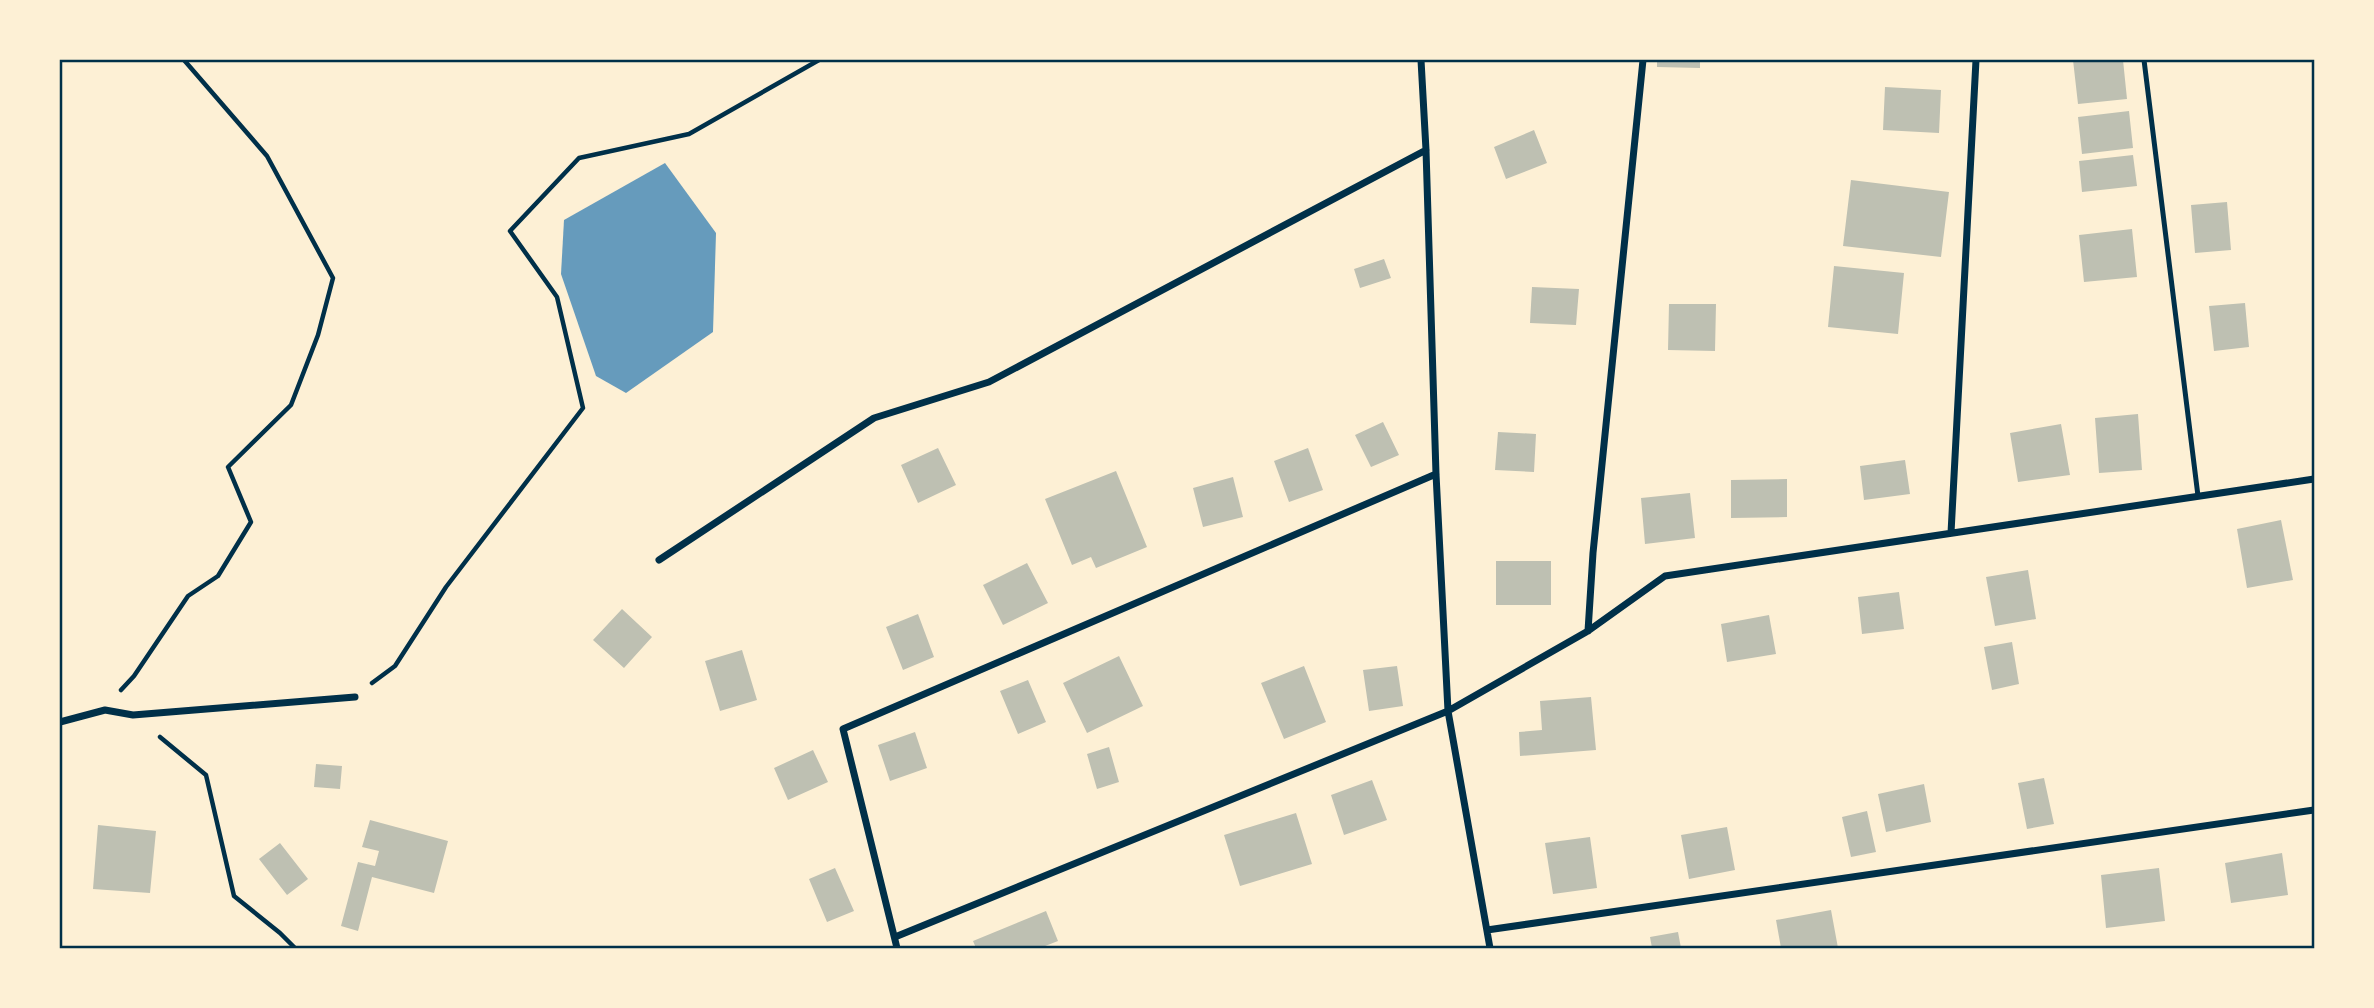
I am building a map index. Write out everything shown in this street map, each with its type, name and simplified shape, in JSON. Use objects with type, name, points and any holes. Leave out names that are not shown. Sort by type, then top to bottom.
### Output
[{"type":"street","points":[[1421,60],[1436,474],[1448,711],[1490,948]]},
{"type":"street","points":[[1588,631],[1593,553],[1643,60]]},
{"type":"street","points":[[1951,533],[1976,60]]},
{"type":"street","points":[[659,560],[874,418],[989,382],[1426,150]]},
{"type":"street","points":[[897,948],[843,729],[1436,474]]},
{"type":"street","points":[[895,937],[1448,711],[1588,631],[1665,576],[2315,479]]},
{"type":"street","points":[[60,722],[104,709],[132,715],[355,697]]},
{"type":"street","points":[[1487,930],[2315,810]]},
{"type":"lane","points":[[2144,60],[2198,496]]},
{"type":"path","points":[[104,709],[134,676],[188,596],[218,576],[251,522],[228,467],[292,405],[318,335],[333,278],[267,156],[184,60]]},
{"type":"path","points":[[355,697],[395,667],[446,587],[583,408],[557,297],[510,231],[579,158],[689,134],[819,60]]},
{"type":"path","points":[[132,715],[206,775],[234,896],[295,948]]},
{"type":"water","points":[[665,163],[716,233],[713,332],[626,393],[596,376],[561,274],[564,220]]},
{"type":"building","points":[[1657,60],[1700,60],[1700,68],[1657,67]]},
{"type":"building","points":[[2073,60],[2123,60],[2127,99],[2078,104]]},
{"type":"building","points":[[1885,87],[1941,90],[1939,133],[1883,130]]},
{"type":"building","points":[[2129,111],[2133,148],[2082,154],[2078,117]]},
{"type":"building","points":[[1534,130],[1547,163],[1506,179],[1494,147]]},
{"type":"building","points":[[2133,155],[2137,186],[2082,192],[2079,161]]},
{"type":"building","points":[[1851,180],[1949,192],[1941,257],[1843,246]]},
{"type":"building","points":[[2227,202],[2231,250],[2195,253],[2191,205]]},
{"type":"building","points":[[2132,229],[2137,277],[2084,282],[2079,235]]},
{"type":"building","points":[[1384,259],[1391,278],[1360,288],[1354,269]]},
{"type":"building","points":[[1834,266],[1904,273],[1898,334],[1828,327]]},
{"type":"building","points":[[1532,287],[1579,289],[1576,325],[1530,323]]},
{"type":"building","points":[[2245,303],[2249,347],[2214,351],[2209,306]]},
{"type":"building","points":[[1669,304],[1716,304],[1715,351],[1668,350]]},
{"type":"building","points":[[2138,414],[2142,470],[2099,473],[2095,418]]},
{"type":"building","points":[[1383,422],[1399,455],[1371,467],[1355,435]]},
{"type":"building","points":[[2061,424],[2070,475],[2018,482],[2010,433]]},
{"type":"building","points":[[1498,432],[1536,434],[1534,472],[1495,470]]},
{"type":"building","points":[[938,448],[956,485],[918,503],[901,465]]},
{"type":"building","points":[[1308,448],[1323,490],[1289,502],[1274,461]]},
{"type":"building","points":[[1905,460],[1910,494],[1864,500],[1860,466]]},
{"type":"building","points":[[1116,471],[1147,547],[1096,568],[1091,557],[1072,565],[1045,499]]},
{"type":"building","points":[[1233,477],[1243,517],[1203,527],[1193,488]]},
{"type":"building","points":[[1787,479],[1787,517],[1731,518],[1731,480]]},
{"type":"building","points":[[1690,493],[1695,538],[1645,544],[1641,498]]},
{"type":"building","points":[[2281,520],[2293,580],[2247,588],[2237,529]]},
{"type":"building","points":[[1496,561],[1551,561],[1551,605],[1496,605]]},
{"type":"building","points":[[1027,563],[1048,603],[1003,625],[983,585]]},
{"type":"building","points":[[2028,570],[2036,619],[1995,626],[1986,577]]},
{"type":"building","points":[[1899,592],[1904,629],[1862,634],[1858,597]]},
{"type":"building","points":[[622,609],[652,637],[624,668],[593,640]]},
{"type":"building","points":[[918,614],[934,657],[903,670],[886,627]]},
{"type":"building","points":[[1769,615],[1776,654],[1727,662],[1721,624]]},
{"type":"building","points":[[2012,642],[2019,684],[1992,690],[1984,647]]},
{"type":"building","points":[[742,650],[757,700],[720,711],[705,661]]},
{"type":"building","points":[[1119,656],[1143,706],[1087,733],[1063,683]]},
{"type":"building","points":[[1304,666],[1326,722],[1284,739],[1261,683]]},
{"type":"building","points":[[1397,666],[1403,706],[1369,711],[1363,670]]},
{"type":"building","points":[[1028,680],[1046,722],[1018,734],[1000,691]]},
{"type":"building","points":[[1591,697],[1596,750],[1520,756],[1519,732],[1542,730],[1540,701]]},
{"type":"building","points":[[915,732],[927,768],[890,781],[878,745]]},
{"type":"building","points":[[1109,747],[1119,782],[1097,789],[1087,754]]},
{"type":"building","points":[[813,750],[828,782],[788,800],[774,768]]},
{"type":"building","points":[[316,764],[342,766],[340,789],[314,787]]},
{"type":"building","points":[[2044,778],[2054,824],[2027,829],[2018,783]]},
{"type":"building","points":[[1372,780],[1387,820],[1344,835],[1331,795]]},
{"type":"building","points":[[1924,784],[1931,822],[1886,832],[1878,794]]},
{"type":"building","points":[[1867,811],[1876,852],[1851,857],[1842,817]]},
{"type":"building","points":[[1296,813],[1312,864],[1240,886],[1224,835]]},
{"type":"building","points":[[370,820],[448,841],[434,893],[372,877],[358,931],[341,926],[358,862],[375,866],[379,851],[362,847]]},
{"type":"building","points":[[98,825],[156,831],[150,893],[93,889]]},
{"type":"building","points":[[1727,827],[1735,870],[1689,879],[1681,835]]},
{"type":"building","points":[[1590,837],[1597,888],[1553,894],[1545,843]]},
{"type":"building","points":[[280,843],[308,879],[287,895],[259,859]]},
{"type":"building","points":[[2282,853],[2288,895],[2231,903],[2225,863]]},
{"type":"building","points":[[835,868],[854,911],[827,922],[809,879]]},
{"type":"building","points":[[2159,868],[2165,921],[2106,928],[2101,875]]},
{"type":"building","points":[[1831,910],[1838,948],[1781,948],[1776,920]]},
{"type":"building","points":[[1046,911],[1058,941],[1040,948],[976,948],[973,941]]},
{"type":"building","points":[[1678,932],[1681,948],[1652,948],[1650,937]]}]
